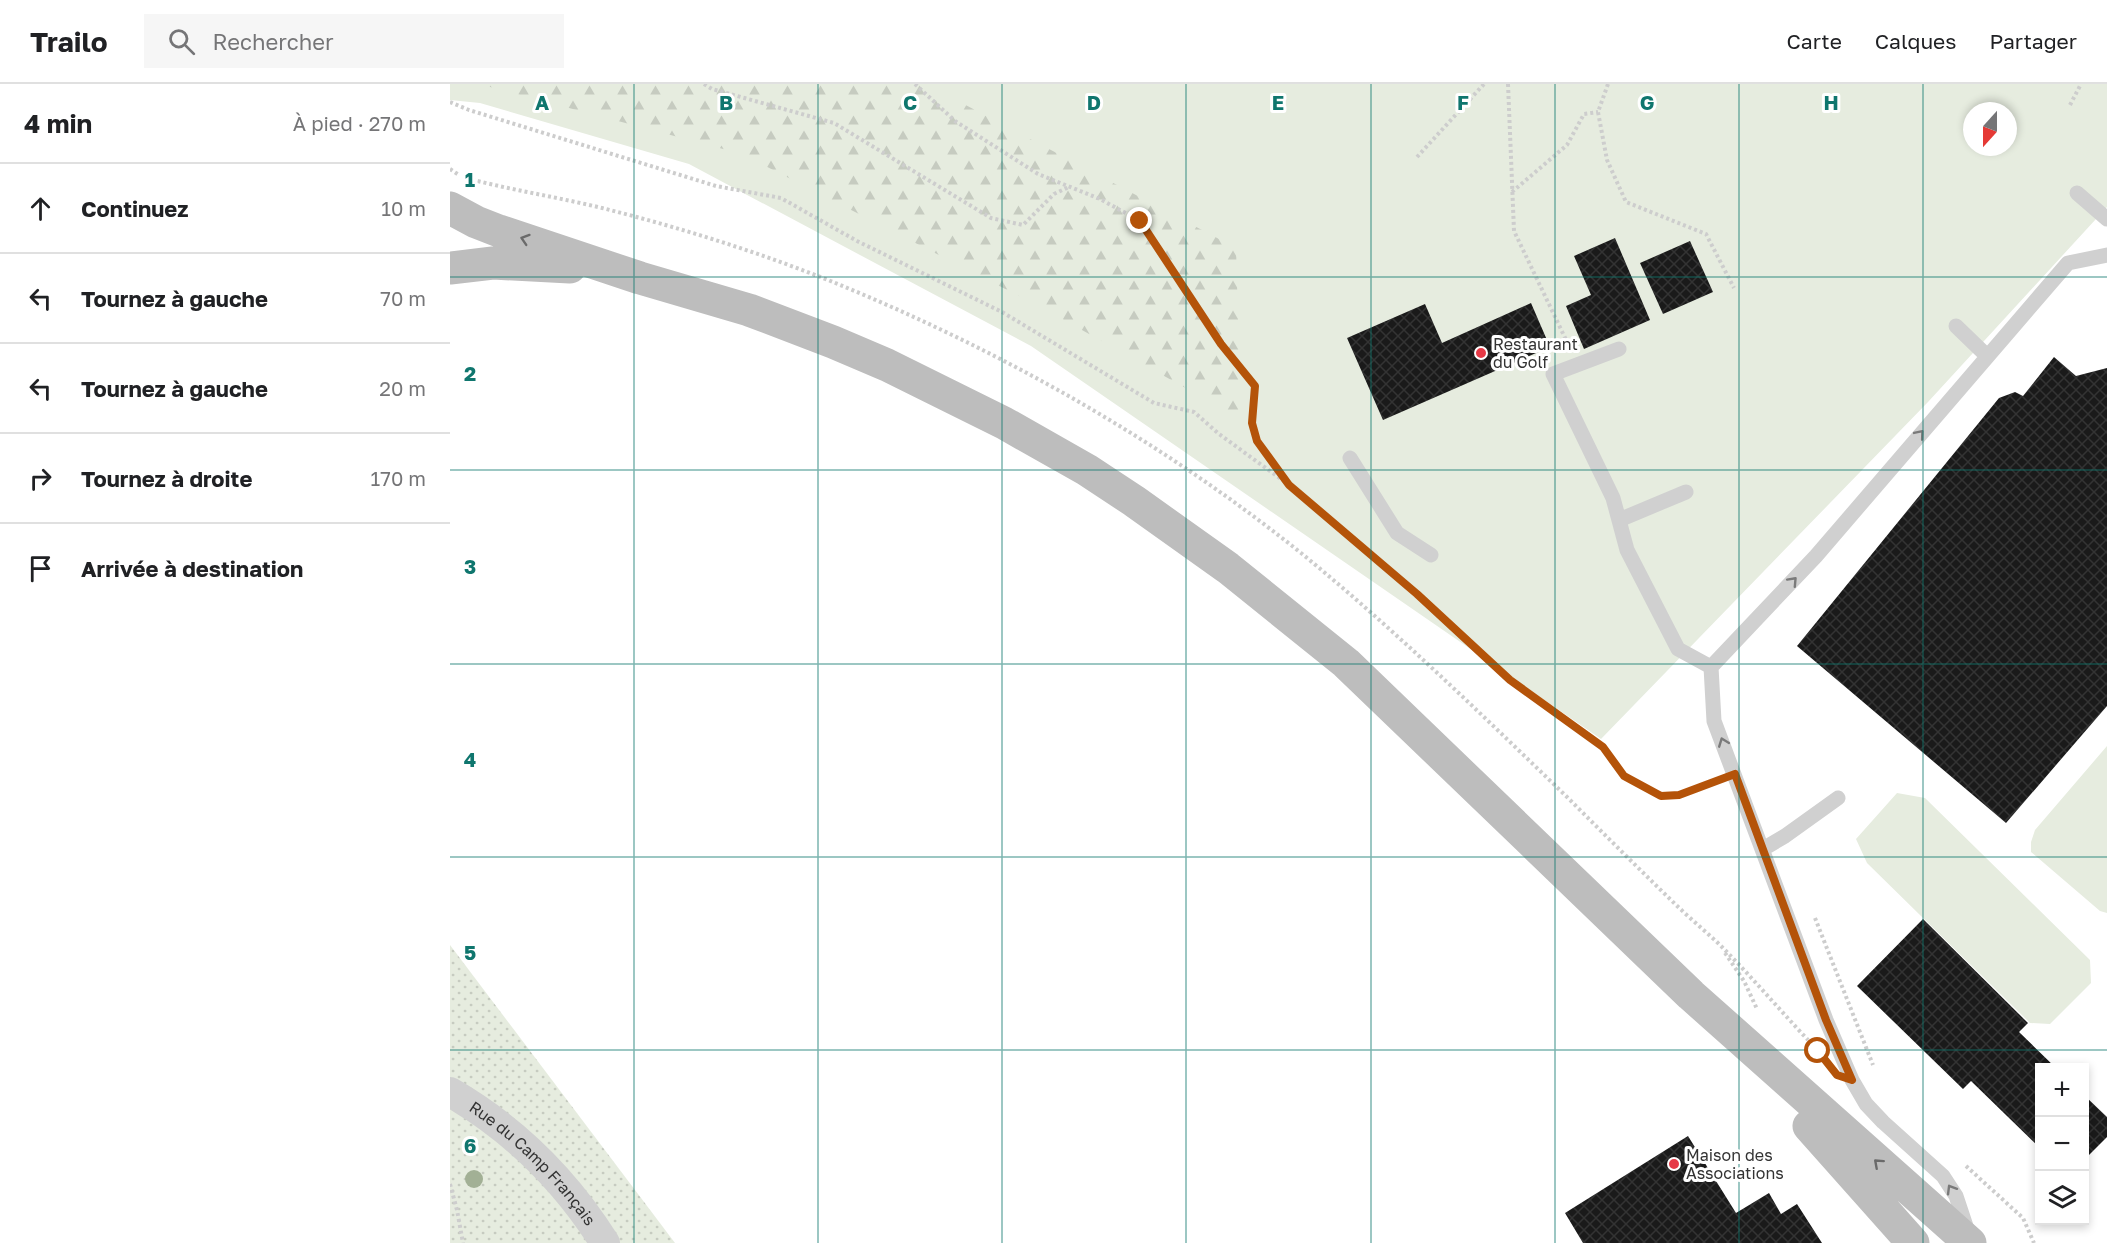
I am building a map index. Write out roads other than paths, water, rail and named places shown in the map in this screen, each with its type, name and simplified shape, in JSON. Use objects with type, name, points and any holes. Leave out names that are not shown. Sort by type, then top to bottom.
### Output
[{"type":"main road","points":[[450,208],[483,225],[640,278],[749,310],[887,365],[1004,423],[1087,470],[1134,501],[1228,568],[1346,663],[1691,995],[1971,1243]]},
{"type":"main road","points":[[450,268],[493,263],[535,264],[572,267],[640,278]]},
{"type":"main road","points":[[1691,995],[1913,1243]]},
{"type":"street","name":"Rue du Camp Français","points":[[450,1092],[517,1139],[544,1164],[577,1202],[605,1243]]},
{"type":"lane","points":[[2077,193],[2107,219]]},
{"type":"lane","points":[[1971,1243],[1956,1196],[1943,1176],[1877,1116],[1866,1104],[1852,1080],[1826,1020],[1714,721],[1711,667],[1816,556],[2068,263],[2107,255]]},
{"type":"lane","points":[[1956,326],[1987,356]]},
{"type":"lane","points":[[1619,349],[1553,374],[1613,498],[1627,549],[1678,649],[1711,667]]},
{"type":"lane","points":[[1350,458],[1397,533],[1431,555]]},
{"type":"lane","points":[[1619,520],[1686,492]]},
{"type":"lane","points":[[1763,849],[1838,798]]},
{"type":"place","name":"Restaurant du Golf","points":[[1481,353]]},
{"type":"place","name":"Maison des Associations","points":[[1674,1164]]}]
